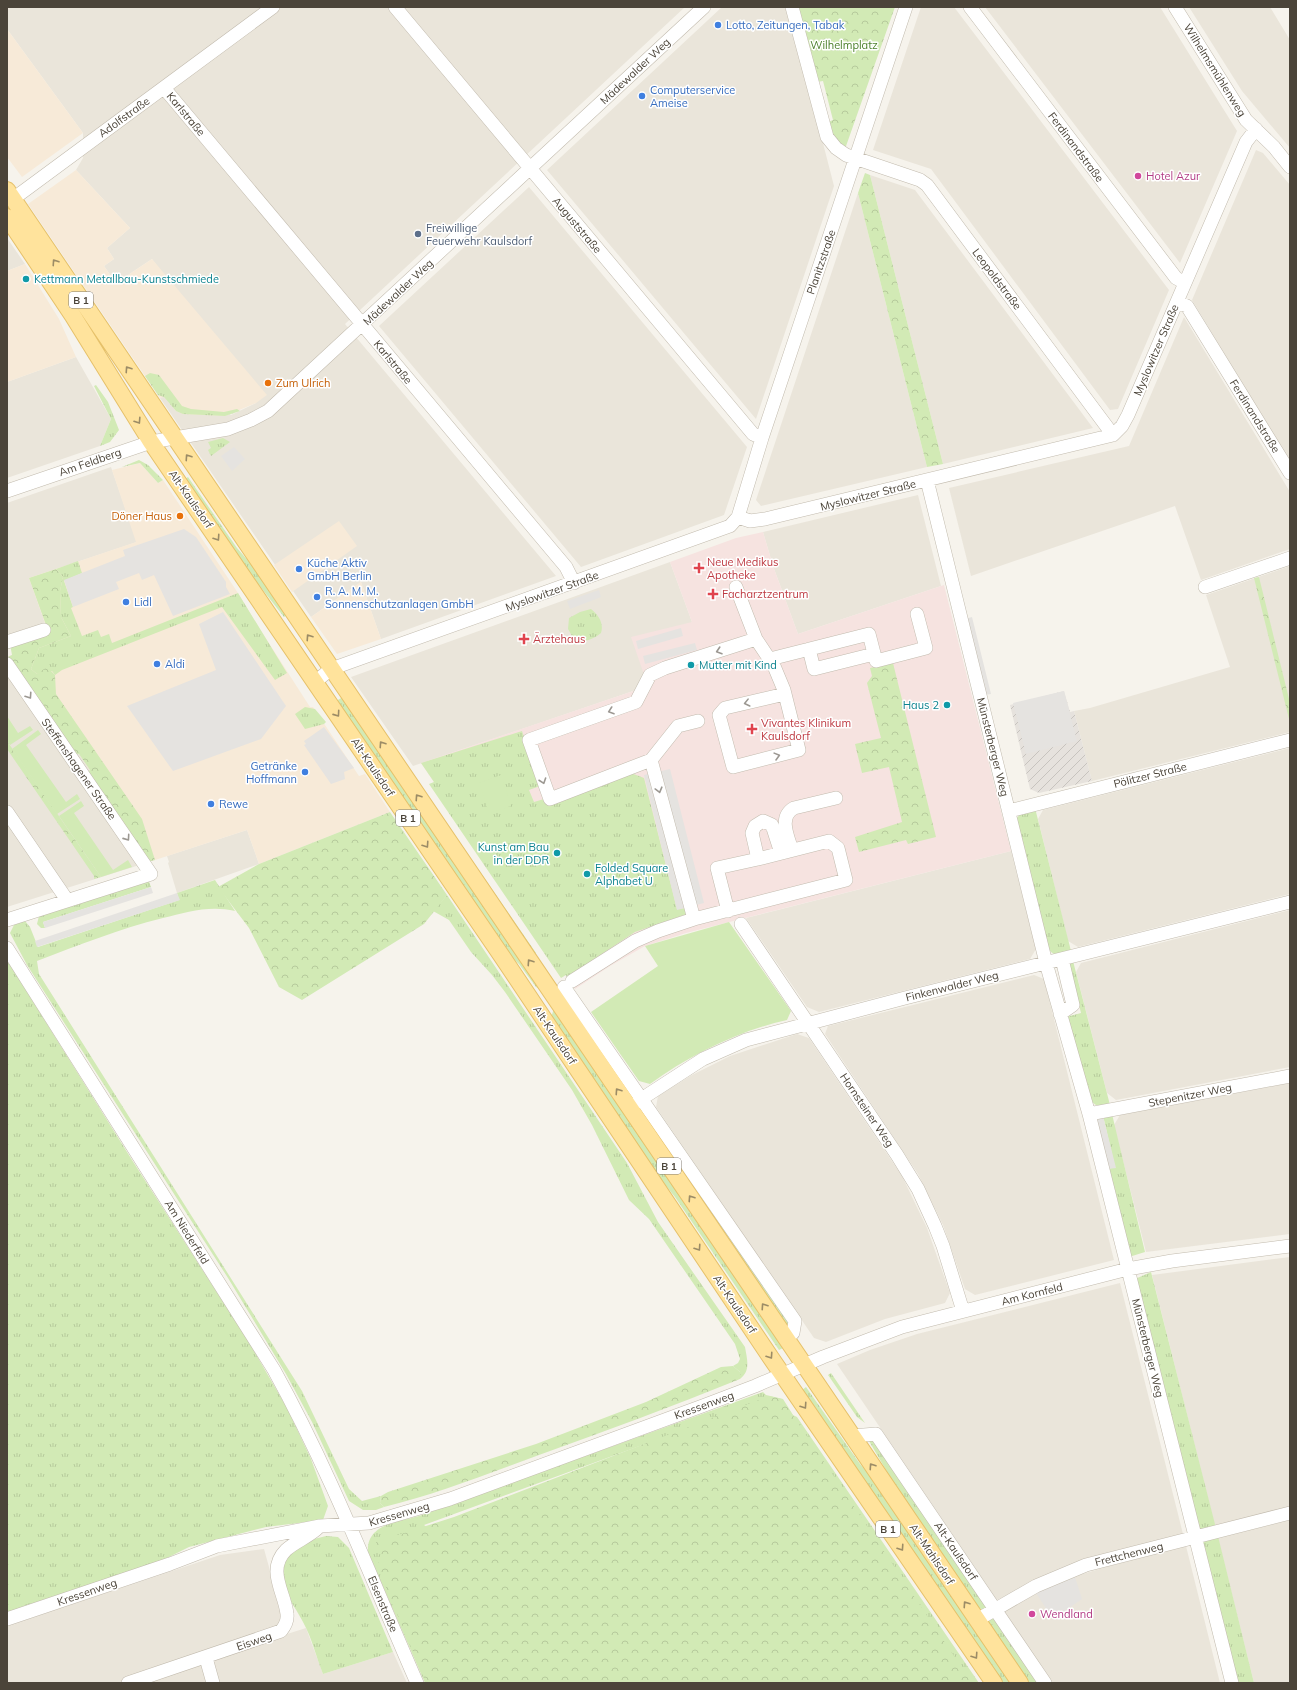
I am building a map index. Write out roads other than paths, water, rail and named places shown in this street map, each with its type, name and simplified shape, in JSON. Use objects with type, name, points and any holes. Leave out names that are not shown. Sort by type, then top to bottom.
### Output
[{"type":"main road","name":"Alt-Kaulsdorf","points":[[10,194],[331,669],[635,1103],[804,1365]]},
{"type":"main road","name":"Alt-Kaulsdorf","points":[[7,217],[70,312],[151,442],[315,682],[782,1374]]},
{"type":"main road","name":"Alt-Mahlsdorf","points":[[804,1365],[1020,1683]]},
{"type":"main road","name":"Alt-Mahlsdorf","points":[[782,1374],[994,1683]]},
{"type":"street","name":"Adolfstraße","points":[[10,194],[164,88],[273,7]]},
{"type":"street","name":"Auguststraße","points":[[395,7],[753,434],[762,438]]},
{"type":"street","name":"Mädewalder Weg","points":[[174,437],[228,429],[252,420],[268,411],[704,7]]},
{"type":"street","points":[[792,7],[827,137],[842,154],[856,159]]},
{"type":"street","name":"Planitzstraße","points":[[738,517],[762,438],[906,7]]},
{"type":"street","name":"Ferdinandstraße","points":[[970,7],[1176,278],[1185,283]]},
{"type":"street","name":"Wilhelmsmühlenweg","points":[[1175,7],[1246,120],[1274,147],[1290,166]]},
{"type":"street","name":"Karlstraße","points":[[164,88],[566,567],[574,583]]},
{"type":"street","name":"Myslowitzer Straße","points":[[315,682],[331,669],[730,526],[738,517],[756,521],[1113,435],[1122,426],[1128,415],[1246,142],[1256,129]]},
{"type":"street","name":"Leopoldstraße","points":[[856,159],[920,180],[927,185],[1113,435]]},
{"type":"street","name":"Ferdinandstraße","points":[[1177,302],[1187,306],[1290,473]]},
{"type":"street","name":"Am Feldberg","points":[[7,491],[151,442],[174,437]]},
{"type":"street","name":"Münsterberger Weg","points":[[927,480],[1046,963],[1089,1114],[1232,1683]]},
{"type":"street","points":[[1205,587],[1290,558]]},
{"type":"street","points":[[720,715],[733,767],[799,750],[785,694],[770,660],[756,639],[736,587]]},
{"type":"street","points":[[770,660],[869,634],[876,661],[926,648],[917,614]]},
{"type":"street","points":[[7,642],[44,630]]},
{"type":"street","points":[[756,639],[665,668],[650,675],[636,702],[529,740],[550,799],[652,760],[678,726],[720,715],[725,708],[785,694]]},
{"type":"street","points":[[809,649],[814,669],[874,654]]},
{"type":"street","name":"Steffenshagener Straße","points":[[7,664],[151,874],[67,900]]},
{"type":"street","name":"Pölitzer Straße","points":[[1009,811],[1290,740]]},
{"type":"street","points":[[652,760],[694,919],[728,911],[846,880],[838,848],[829,841],[717,868],[728,911]]},
{"type":"street","points":[[786,852],[785,823],[788,812],[794,808],[836,798]]},
{"type":"street","points":[[7,812],[67,900],[7,920]]},
{"type":"street","points":[[758,859],[752,833],[755,826],[760,822],[768,822],[774,827],[786,852]]},
{"type":"street","name":"Finkenwalder Weg","points":[[635,1103],[703,1059],[746,1040],[807,1022],[1290,902]]},
{"type":"street","name":"Alt-Kaulsdorf","points":[[635,1103],[568,984],[636,941],[658,931],[694,919]]},
{"type":"street","name":"Hornsteiner Weg","points":[[741,924],[898,1154],[918,1190],[943,1246],[963,1311]]},
{"type":"street","name":"Am Niederfeld","points":[[7,948],[274,1370],[294,1406],[350,1525]]},
{"type":"street","points":[[1060,1014],[1073,1005],[1062,959]]},
{"type":"street","name":"Stepenitzer Weg","points":[[1089,1114],[1290,1076]]},
{"type":"street","name":"Am Kornfeld","points":[[782,1374],[902,1327],[1128,1269],[1172,1261],[1290,1246]]},
{"type":"street","name":"Kressenweg","points":[[7,1619],[170,1564],[217,1546],[320,1526],[350,1525],[376,1521],[450,1499],[705,1405],[782,1374]]},
{"type":"street","name":"Alt-Kaulsdorf","points":[[852,1436],[876,1434],[995,1609]]},
{"type":"street","name":"Frettchenweg","points":[[977,1620],[1036,1586],[1086,1565],[1290,1513]]},
{"type":"street","name":"Elsenstraße","points":[[350,1525],[417,1683]]},
{"type":"street","name":"Eisweg","points":[[128,1683],[281,1632],[286,1624],[288,1615],[277,1581],[280,1559],[285,1551],[312,1534],[320,1526]]},
{"type":"street","points":[[995,1609],[1045,1683]]},
{"type":"street","points":[[206,1658],[213,1683]]},
{"type":"place","name":"Lotto, Zeitungen, Tabak","points":[[718,25]]},
{"type":"place","name":"Computerservice Ameise","points":[[642,96]]},
{"type":"place","name":"Hotel Azur","points":[[1138,176]]},
{"type":"place","name":"Freiwillige Feuerwehr Kaulsdorf","points":[[418,234]]},
{"type":"place","name":"Kettmann Metallbau-Kunstschmiede","points":[[26,279]]},
{"type":"place","name":"Zum Ulrich","points":[[268,383]]},
{"type":"place","name":"Döner Haus","points":[[180,516]]},
{"type":"place","name":"Neue Medikus Apotheke","points":[[699,568]]},
{"type":"place","name":"Küche Aktiv GmbH Berlin","points":[[299,569]]},
{"type":"place","name":"Facharztzentrum","points":[[713,594]]},
{"type":"place","name":"R. A. M. M. Sonnenschutzanlagen GmbH","points":[[317,597]]},
{"type":"place","name":"Lidl","points":[[126,602]]},
{"type":"place","name":"Ärztehaus","points":[[524,639]]},
{"type":"place","name":"Aldi","points":[[157,664]]},
{"type":"place","name":"Mutter mit Kind","points":[[691,665]]},
{"type":"place","name":"Haus 2","points":[[947,705]]},
{"type":"place","name":"Vivantes Klinikum Kaulsdorf","points":[[752,729]]},
{"type":"place","name":"Getränke Hoffmann","points":[[305,772]]},
{"type":"place","name":"Rewe","points":[[211,804]]},
{"type":"place","name":"Kunst am Bau in der DDR","points":[[557,853]]},
{"type":"place","name":"Folded Square Alphabet U","points":[[587,874]]},
{"type":"place","name":"Wendland","points":[[1032,1614]]},
{"type":"park label","name":"Wilhelmplatz","points":[[844,45]]}]
